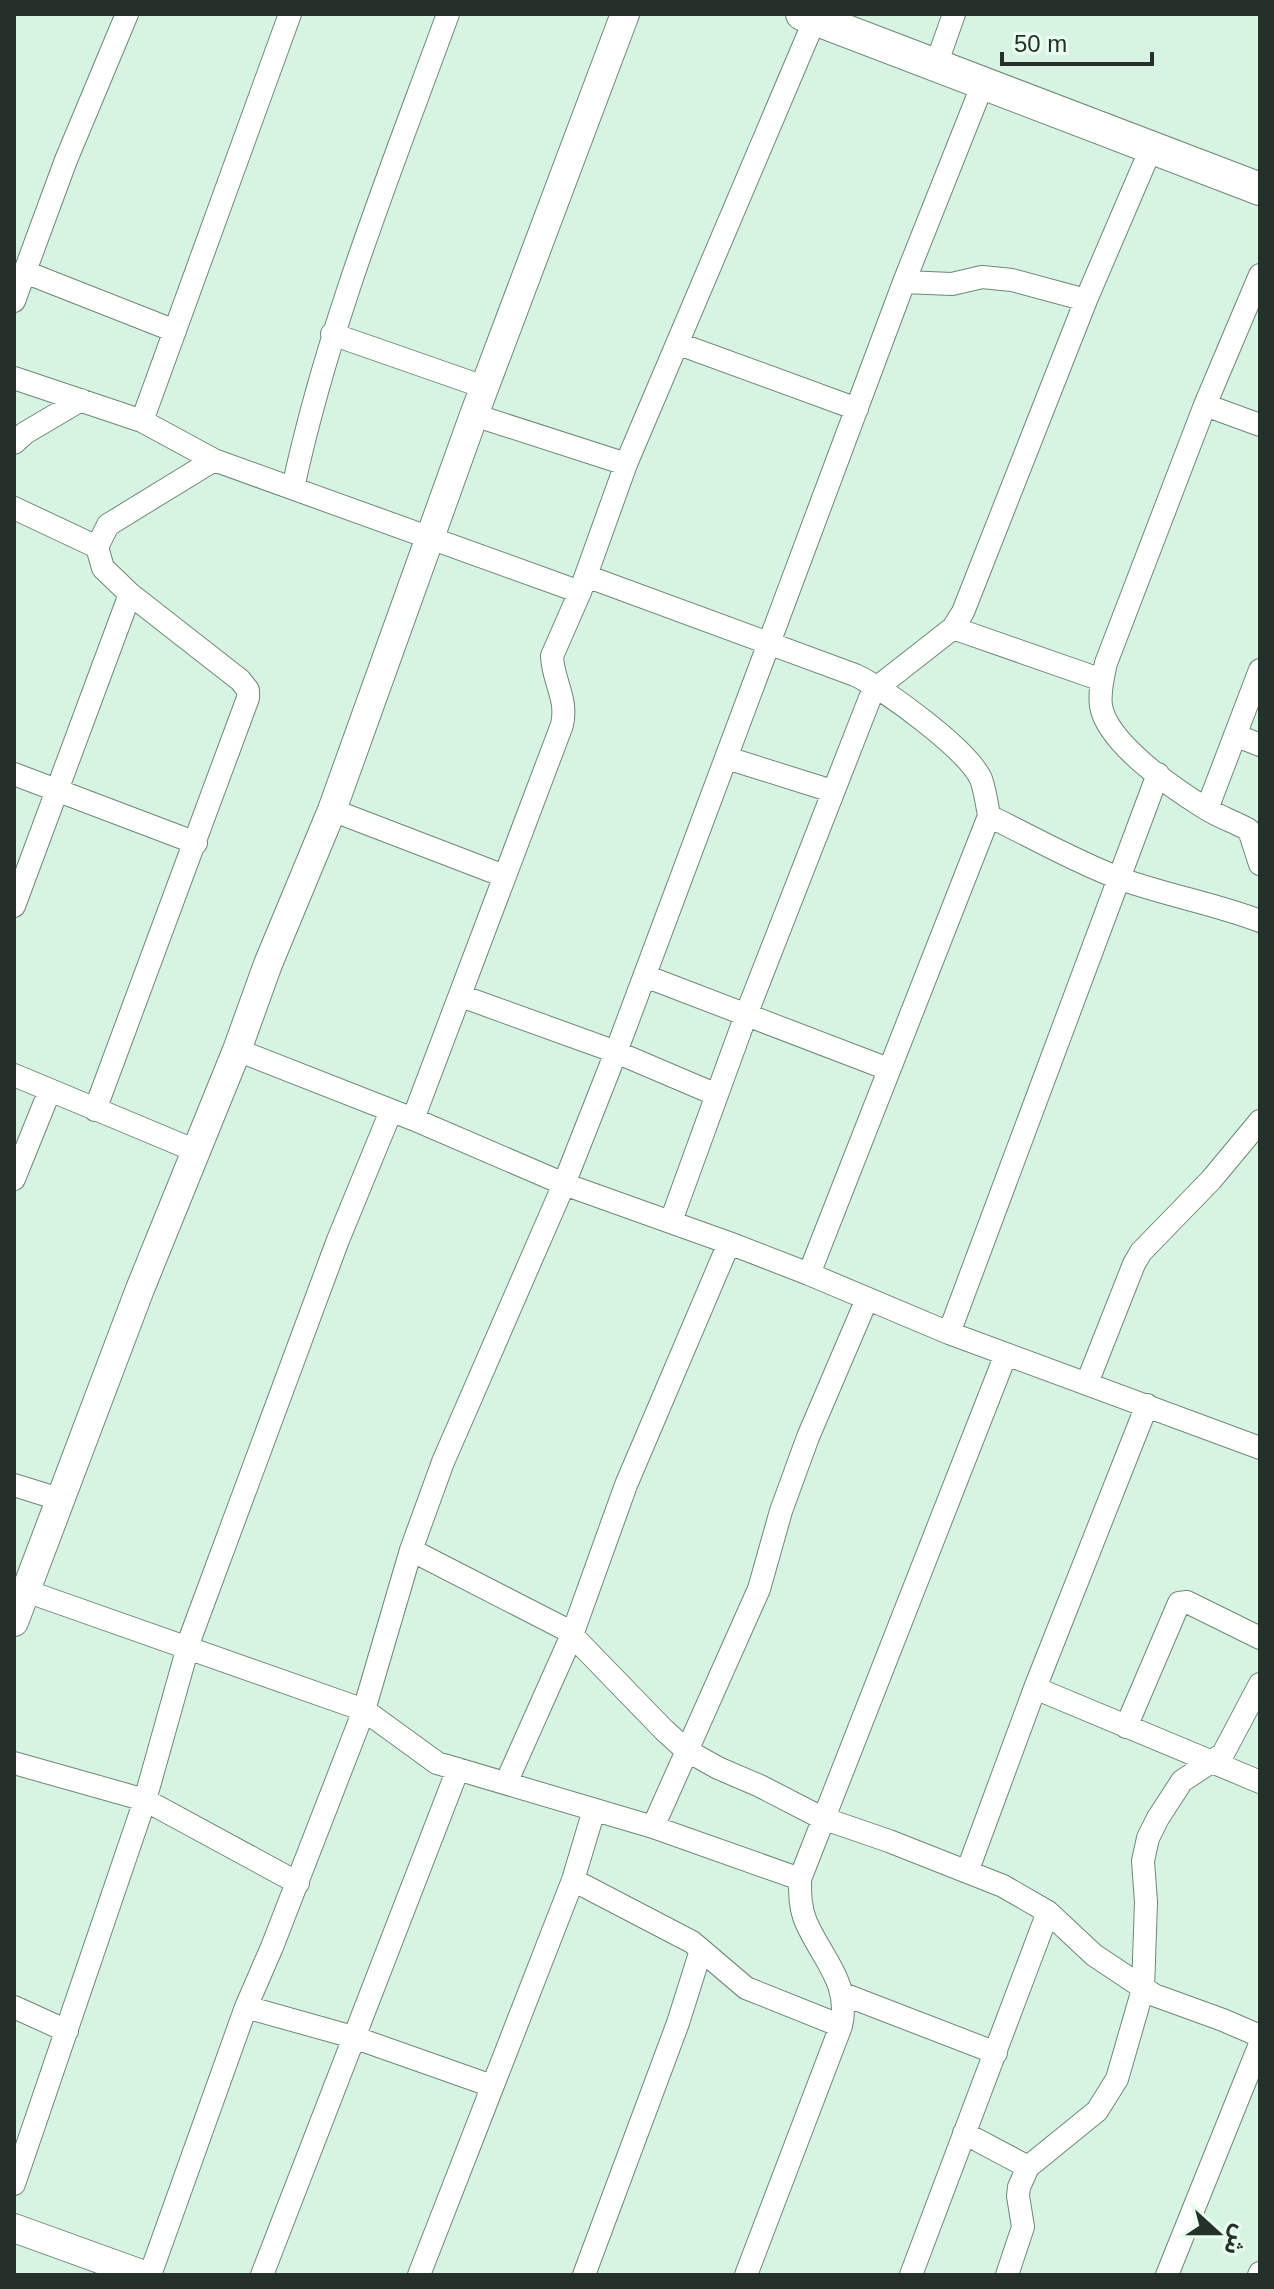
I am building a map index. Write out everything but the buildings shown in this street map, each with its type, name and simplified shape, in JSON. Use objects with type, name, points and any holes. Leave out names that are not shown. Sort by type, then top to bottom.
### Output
[{"type":"main road","points":[[808,16],[1260,189]]},
{"type":"street","points":[[14,301],[66,160],[127,14]]},
{"type":"street","points":[[142,421],[290,14]]},
{"type":"street","points":[[293,488],[306,426],[332,334],[448,14]]},
{"type":"street","points":[[14,1622],[268,964],[332,810],[484,387],[625,14]]},
{"type":"street","points":[[936,65],[954,14]]},
{"type":"street","points":[[413,1119],[562,725],[565,704],[552,656],[583,584],[626,464],[679,344],[808,16]]},
{"type":"street","points":[[14,2228],[147,2275],[246,2007],[298,1883],[364,1710],[411,1550],[443,1462],[564,1184],[616,1052],[904,282],[984,81]]},
{"type":"street","points":[[671,1221],[746,1015],[870,698],[879,686],[953,628],[978,578],[1086,300],[1152,146]]},
{"type":"street","points":[[25,272],[175,331]]},
{"type":"street","points":[[1260,275],[1205,405],[1102,680],[1101,704],[1112,731],[1158,774],[1207,809],[1249,830],[1260,864]]},
{"type":"street","points":[[904,282],[952,284],[982,277],[1012,280],[1086,300]]},
{"type":"street","points":[[332,334],[484,387]]},
{"type":"street","points":[[679,344],[857,409]]},
{"type":"street","points":[[16,380],[142,421],[214,460],[431,539],[583,584],[855,675],[879,686],[941,736],[976,772],[981,780],[989,816],[809,1274]]},
{"type":"street","points":[[14,443],[25,433],[81,400]]},
{"type":"street","points":[[1205,405],[1260,425]]},
{"type":"street","points":[[474,415],[626,464]]},
{"type":"street","points":[[95,1110],[247,706],[248,690],[240,680],[130,594],[103,568],[97,547],[108,525],[214,460]]},
{"type":"street","points":[[14,508],[97,547]]},
{"type":"street","points":[[14,906],[130,594]]},
{"type":"street","points":[[953,628],[1102,680]]},
{"type":"street","points":[[1207,809],[1260,670]]},
{"type":"street","points":[[1235,735],[1260,745]]},
{"type":"street","points":[[727,758],[832,791]]},
{"type":"street","points":[[14,774],[196,843]]},
{"type":"street","points":[[949,1333],[1158,774]]},
{"type":"street","points":[[332,810],[504,876]]},
{"type":"street","points":[[989,816],[1120,878],[1260,921]]},
{"type":"street","points":[[645,976],[888,1069]]},
{"type":"street","points":[[461,996],[616,1052],[717,1095]]},
{"type":"street","points":[[237,1050],[413,1119],[564,1184],[671,1221],[809,1274],[949,1333],[1260,1448]]},
{"type":"street","points":[[14,1075],[196,1151]]},
{"type":"street","points":[[14,1179],[50,1090]]},
{"type":"street","points":[[14,2184],[145,1800],[187,1649],[338,1240],[391,1111]]},
{"type":"street","points":[[1087,1383],[1141,1252],[1211,1180],[1260,1121]]},
{"type":"street","points":[[506,1783],[572,1635],[626,1485],[729,1243]]},
{"type":"street","points":[[653,1827],[759,1589],[781,1511],[808,1437],[867,1299]]},
{"type":"street","points":[[746,2275],[845,2011],[843,1994],[805,1920],[800,1899],[800,1879],[1006,1354]]},
{"type":"street","points":[[967,1872],[1035,1688],[1147,1405]]},
{"type":"street","points":[[14,1485],[59,1499]]},
{"type":"street","points":[[411,1550],[572,1635],[686,1750],[822,1818],[1003,1886],[1048,1912],[1094,1955],[1143,1989],[1260,2036]]},
{"type":"street","points":[[26,1591],[364,1710],[425,1757],[653,1827],[800,1879]]},
{"type":"street","points":[[1126,1727],[1179,1603],[1187,1602],[1260,1638]]},
{"type":"street","points":[[1007,2275],[1023,2227],[1018,2196],[1028,2167],[1097,2111],[1117,2079],[1143,1989],[1146,1902],[1143,1861],[1148,1838],[1182,1781],[1223,1754],[1260,1684]]},
{"type":"street","points":[[1035,1688],[1260,1782]]},
{"type":"street","points":[[14,1763],[145,1800],[298,1883]]},
{"type":"street","points":[[262,2275],[458,1769]]},
{"type":"street","points":[[419,2275],[573,1880],[594,1810]]},
{"type":"street","points":[[573,1880],[671,1930],[701,1950],[746,1988],[841,2026]]},
{"type":"street","points":[[911,2275],[1048,1912]]},
{"type":"street","points":[[584,2275],[678,2023],[701,1950]]},
{"type":"street","points":[[843,1994],[996,2053]]},
{"type":"street","points":[[14,2007],[67,2031]]},
{"type":"street","points":[[246,2007],[353,2037],[492,2086]]},
{"type":"street","points":[[1167,2275],[1260,2044]]},
{"type":"street","points":[[964,2133],[1028,2167]]}]
